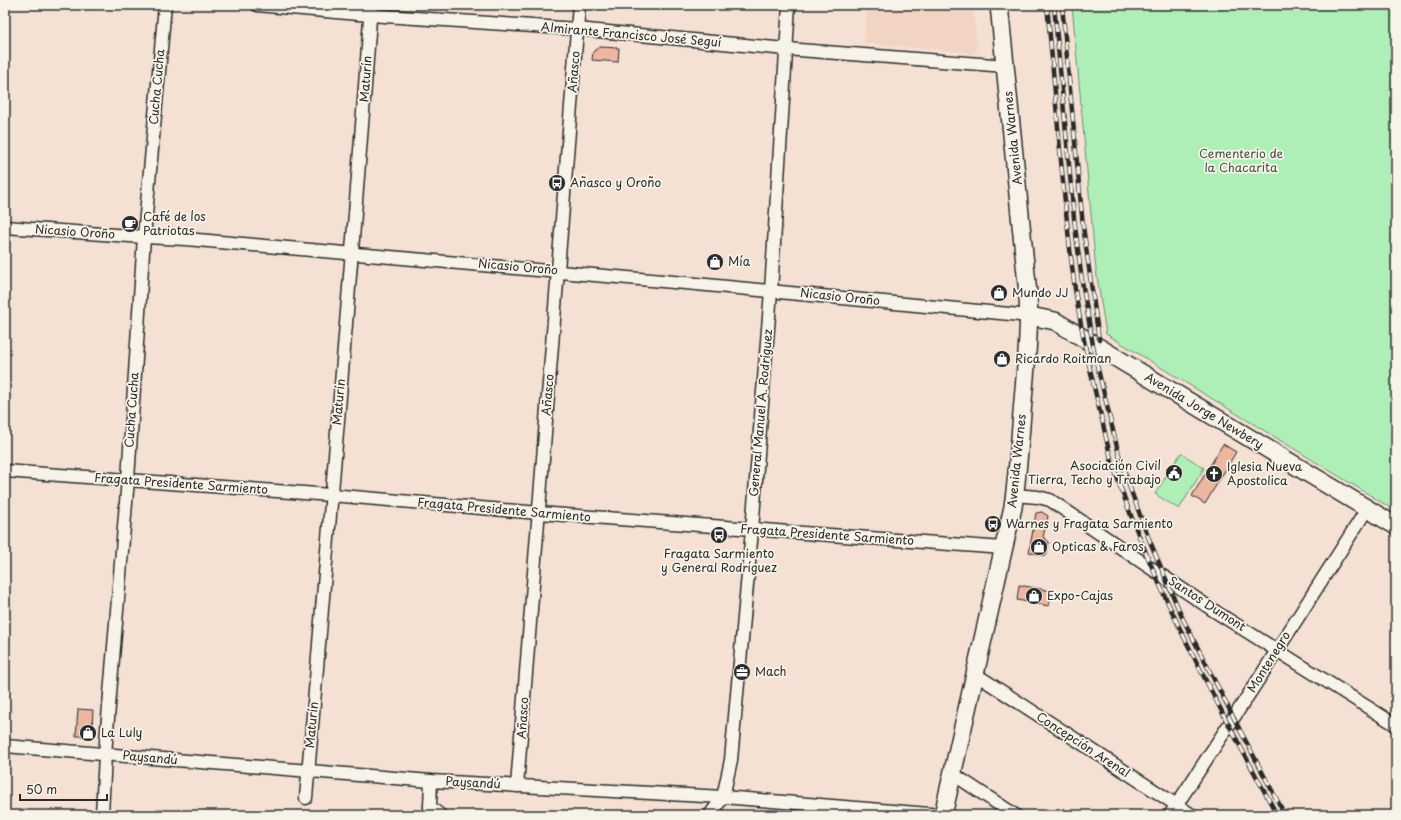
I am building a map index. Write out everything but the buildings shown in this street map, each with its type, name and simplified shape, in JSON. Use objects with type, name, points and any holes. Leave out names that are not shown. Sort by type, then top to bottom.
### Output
[{"type":"main road","name":"Avenida Warnes","points":[[942,815],[953,774],[1014,495],[1030,316],[1000,5]]},
{"type":"main road","name":"Avenida Jorge Newbery","points":[[1030,316],[1055,322],[1396,526]]},
{"type":"street","name":"Cucha Cucha","points":[[102,815],[128,479],[144,237],[165,5]]},
{"type":"street","name":"Almirante Francisco José Seguí","points":[[257,5],[371,10],[786,49],[1006,66]]},
{"type":"street","name":"Añasco","points":[[518,786],[579,5]]},
{"type":"street","name":"General Manuel A. Rodríguez","points":[[710,815],[723,797],[731,760],[752,530],[771,290],[789,5]]},
{"type":"street","name":"Maturín","points":[[306,798],[353,253],[371,10]]},
{"type":"street","name":"Nicasio Oroño","points":[[5,227],[186,239],[353,253],[771,290],[1030,316]]},
{"type":"street","name":"Fragata Presidente Sarmiento","points":[[5,471],[128,479],[752,530],[1003,548]]},
{"type":"street","name":"Santos Dumont","points":[[1014,495],[1038,497],[1050,500],[1216,612],[1396,725]]},
{"type":"street","name":"Montenegro","points":[[1173,810],[1256,685],[1277,649],[1367,509]]},
{"type":"street","name":"Concepción Arenal","points":[[975,674],[1173,810],[1192,815]]},
{"type":"street","name":"Paysandú","points":[[5,746],[431,781],[723,797],[942,815]]},
{"type":"street","points":[[953,774],[1015,815]]},
{"type":"street","points":[[431,781],[426,811],[440,815]]},
{"type":"shaded area","points":[[867,5],[973,5],[977,49],[974,53],[864,43]]},
{"type":"green space","name":"Cementerio de la Chacarita","points":[[1072,5],[1396,5],[1396,511],[1106,334],[1096,270]]},
{"type":"green space","points":[[1181,453],[1204,468],[1179,509],[1155,494]]},
{"type":"railway","points":[[1047,5],[1074,282],[1088,361],[1112,462],[1128,508],[1166,598],[1209,686],[1277,815]]},
{"type":"railway","points":[[1054,5],[1074,218],[1082,281],[1095,357],[1119,455],[1149,539],[1182,617],[1285,815]]},
{"type":"railway","points":[[1062,5],[1083,226],[1099,340]]},
{"type":"place","name":"Añasco y Oroño","points":[[557,183]]},
{"type":"place","name":"Café de los Patriotas","points":[[130,224]]},
{"type":"place","name":"Mía","points":[[715,262]]},
{"type":"place","name":"Mundo JJ","points":[[999,293]]},
{"type":"place","name":"Ricardo Roitman","points":[[1002,359]]},
{"type":"place","name":"Asociación Civil Tierra, Techo y Trabajo","points":[[1174,473]]},
{"type":"place","name":"Iglesia Nueva Apostolica","points":[[1214,474]]},
{"type":"place","name":"Warnes y Fragata Sarmiento","points":[[993,524]]},
{"type":"place","name":"Fragata Sarmiento y General Rodríguez","points":[[719,535]]},
{"type":"place","name":"Opticas & Faros","points":[[1039,547]]},
{"type":"place","name":"Expo-Cajas","points":[[1034,596]]},
{"type":"place","name":"Mach","points":[[742,672]]},
{"type":"place","name":"La Luly","points":[[88,733]]}]
